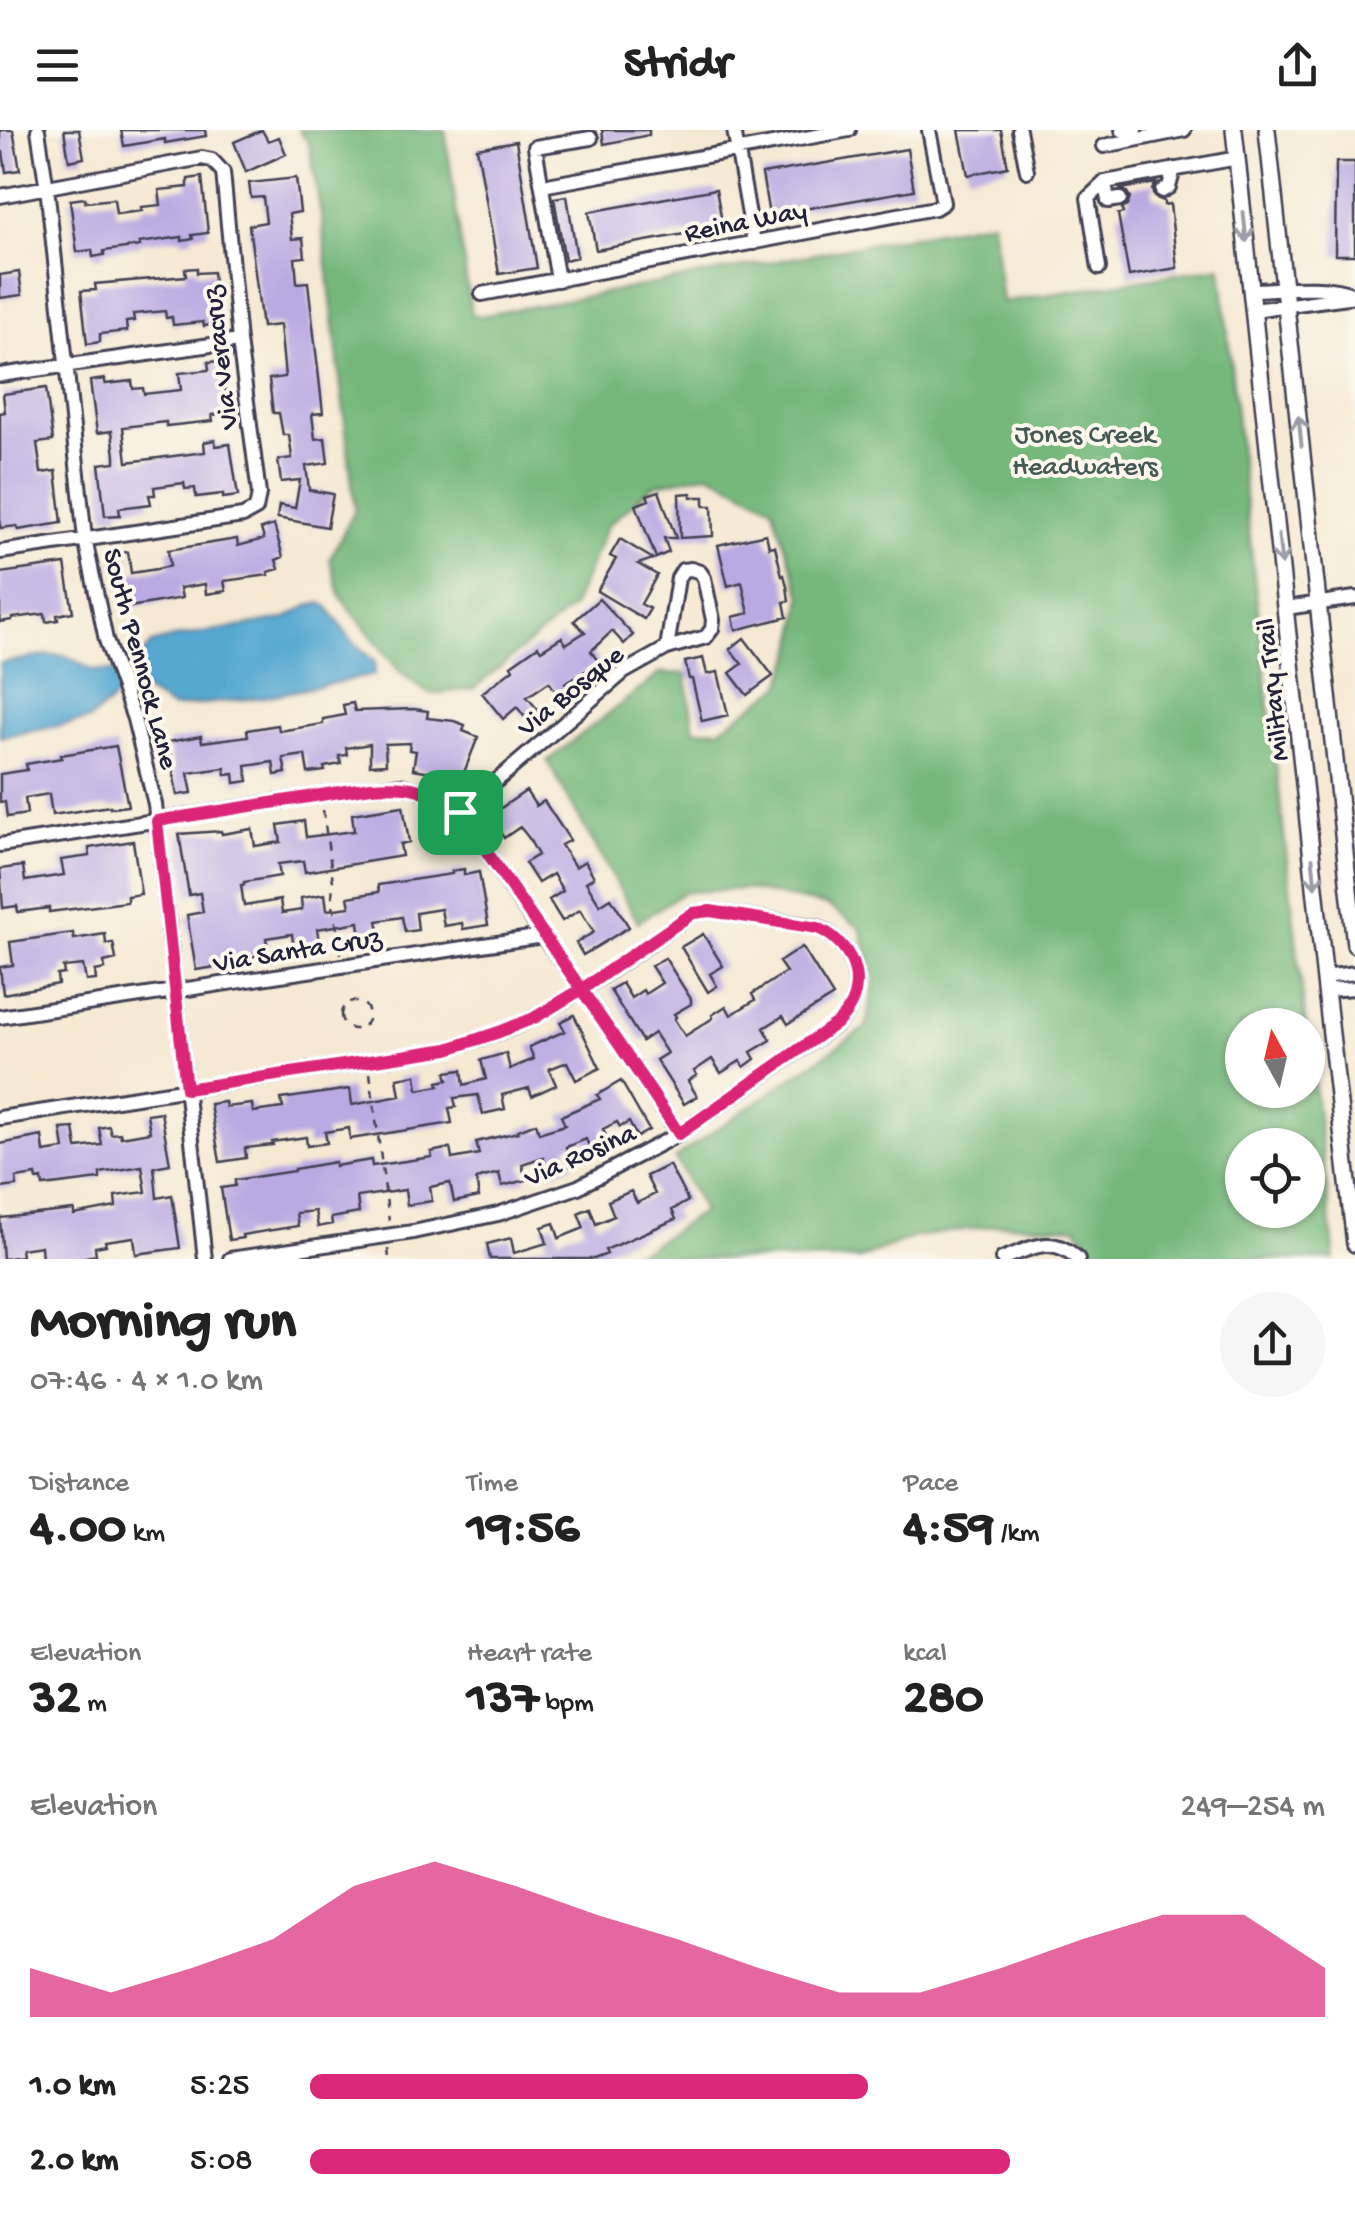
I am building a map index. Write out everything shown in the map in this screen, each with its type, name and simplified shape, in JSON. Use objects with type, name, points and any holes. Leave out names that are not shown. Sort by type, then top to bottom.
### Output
[{"type":"main road","name":"Military Trail","points":[[1234,130],[1355,1244]]},
{"type":"main road","name":"Military Trail","points":[[1268,130],[1355,946]]},
{"type":"street","name":"South Pennock Lane","points":[[38,130],[86,539],[106,640],[134,719],[155,804],[205,1259]]},
{"type":"street","points":[[734,130],[754,243]]},
{"type":"street","points":[[542,186],[848,130]]},
{"type":"street","name":"Reina Way","points":[[482,294],[935,208],[942,203],[930,130]]},
{"type":"street","points":[[1019,130],[1027,171]]},
{"type":"street","points":[[1104,146],[1129,133],[1184,130]]},
{"type":"street","points":[[558,280],[536,148],[591,138]]},
{"type":"street","name":"Via Veracruz","points":[[0,196],[202,158],[212,160],[222,172],[259,494],[256,509],[242,516],[0,552]]},
{"type":"street","points":[[1100,268],[1088,198],[1105,182],[1238,158]]},
{"type":"street","points":[[1162,191],[1169,187],[1174,170]]},
{"type":"street","points":[[1091,216],[1114,200],[1105,182]]},
{"type":"street","points":[[1252,290],[1286,297],[1355,296]]},
{"type":"street","points":[[1254,310],[1286,297]]},
{"type":"street","points":[[0,375],[240,341]]},
{"type":"street","name":"Via Bosque","points":[[460,812],[624,672],[667,648],[706,637],[714,620],[700,572],[683,570],[678,578],[667,648]]},
{"type":"street","points":[[1286,608],[1355,598]]},
{"type":"street","points":[[0,844],[371,787],[400,785],[431,793],[460,812],[679,1134]]},
{"type":"street","name":"Via Rosina","points":[[230,1259],[414,1232],[498,1214],[578,1188],[679,1134],[838,1022],[848,1012],[856,989],[854,965],[845,946],[831,934],[818,928],[710,911],[693,913],[582,989]]},
{"type":"street","name":"Via Santa Cruz","points":[[0,1016],[543,936]]},
{"type":"street","points":[[1325,984],[1355,973]]},
{"type":"street","points":[[1325,984],[1355,988]]},
{"type":"street","points":[[0,1118],[448,1049],[534,1018],[582,989]]},
{"type":"street","points":[[1002,1259],[1047,1243],[1062,1247],[1078,1259]]},
{"type":"path","points":[[322,804],[341,954]]},
{"type":"path","points":[[357,1001],[368,1009],[369,1018],[360,1028],[351,1028],[342,1018],[342,1009],[348,1002],[357,1001]]},
{"type":"path","points":[[370,1072],[388,1221]]},
{"type":"path","points":[[388,1248],[390,1259]]},
{"type":"green space","name":"Jones Creek Headwaters","points":[[298,130],[445,130],[471,314],[480,316],[992,221],[1002,302],[1221,267],[1304,1008],[1225,1008],[1225,1108],[1317,1108],[1319,1128],[1225,1128],[1225,1228],[1325,1228],[1325,1176],[1335,1259],[1099,1259],[1077,1227],[1004,1224],[915,1237],[858,1259],[618,1259],[645,1249],[703,1211],[675,1158],[866,1027],[875,979],[860,928],[828,906],[747,889],[684,892],[638,922],[547,761],[661,673],[686,674],[694,730],[720,729],[781,686],[794,650],[802,596],[772,506],[709,473],[654,485],[607,526],[572,608],[473,689],[429,694],[401,673],[341,598],[330,559],[355,509],[322,221],[309,143]]},
{"type":"water","points":[[321,603],[375,662],[374,675],[264,697],[172,708],[145,691],[133,692],[119,695],[89,720],[0,737],[0,663],[66,656],[92,670],[120,672],[132,667],[151,644],[284,619]]},
{"type":"building","points":[[0,130],[13,130],[20,170],[6,172],[0,152]]},
{"type":"building","points":[[64,130],[79,130],[84,158],[69,161]]},
{"type":"building","points":[[121,130],[205,130],[206,136],[124,146]]},
{"type":"building","points":[[262,130],[268,141],[279,137],[286,154],[246,172],[234,142]]},
{"type":"building","points":[[602,130],[649,130],[649,135],[604,144]]},
{"type":"building","points":[[959,130],[1001,130],[1008,167],[968,175]]},
{"type":"building","points":[[516,141],[537,268],[499,274],[477,148]]},
{"type":"building","points":[[907,149],[914,190],[769,215],[762,174]]},
{"type":"building","points":[[1336,162],[1355,162],[1355,255],[1335,255]]},
{"type":"building","points":[[202,177],[208,233],[182,241],[182,237],[139,243],[140,246],[104,251],[104,255],[93,257],[92,250],[77,252],[70,200],[114,199],[116,214],[142,211],[141,207],[161,205],[159,190],[188,187],[188,179]]},
{"type":"building","points":[[296,178],[300,212],[289,214],[292,239],[303,238],[305,257],[295,258],[297,283],[308,282],[323,413],[312,414],[315,439],[325,438],[328,463],[306,466],[309,490],[333,494],[327,527],[277,518],[279,505],[295,508],[300,480],[281,482],[278,460],[292,458],[289,435],[283,435],[279,413],[273,413],[269,379],[285,377],[280,325],[262,327],[249,225],[266,222],[263,197],[251,198],[249,183]]},
{"type":"building","points":[[1156,183],[1154,197],[1164,201],[1164,205],[1170,204],[1177,268],[1129,276],[1118,214],[1123,213],[1130,198],[1121,189]]},
{"type":"building","points":[[716,189],[723,227],[596,250],[589,212]]},
{"type":"building","points":[[567,196],[577,257],[565,260],[554,198]]},
{"type":"building","points":[[197,268],[197,273],[213,272],[218,324],[173,325],[172,317],[166,318],[165,311],[133,314],[134,321],[126,322],[127,331],[100,334],[100,342],[87,344],[81,291],[96,290],[95,284],[186,276],[185,269]]},
{"type":"building","points":[[19,272],[22,295],[0,298],[0,275]]},
{"type":"building","points":[[222,361],[228,413],[212,415],[213,421],[123,427],[127,462],[205,452],[204,442],[215,440],[216,446],[230,444],[238,496],[196,497],[195,488],[185,489],[184,483],[154,487],[155,495],[149,495],[151,504],[119,508],[120,515],[105,516],[99,464],[115,462],[115,456],[112,431],[97,433],[90,381],[132,381],[133,389],[143,388],[144,394],[181,390],[179,373],[209,370],[208,362]]},
{"type":"building","points":[[46,388],[53,441],[37,443],[41,473],[56,471],[62,523],[18,530],[17,526],[0,528],[3,394]]},
{"type":"building","points":[[659,491],[676,538],[664,538],[669,552],[656,558],[636,505]]},
{"type":"building","points":[[691,493],[691,497],[704,497],[704,506],[712,506],[713,536],[680,538],[679,494]]},
{"type":"building","points":[[274,525],[283,557],[276,560],[279,569],[268,572],[269,575],[224,581],[226,591],[206,594],[205,584],[180,588],[182,598],[124,608],[112,554],[128,552],[131,573],[157,569],[170,566],[168,550],[237,539],[238,546],[264,539],[261,529]]},
{"type":"building","points":[[766,534],[769,547],[775,546],[787,586],[787,617],[736,630],[733,617],[749,613],[742,582],[728,586],[718,545]]},
{"type":"building","points":[[620,539],[653,559],[638,564],[657,575],[641,604],[650,609],[644,619],[597,591],[616,559],[610,556]]},
{"type":"building","points":[[65,564],[73,612],[46,622],[45,614],[0,622],[0,573]]},
{"type":"building","points":[[599,599],[633,635],[624,644],[612,631],[591,651],[599,663],[565,683],[570,690],[560,697],[549,682],[527,697],[539,711],[527,720],[517,707],[503,719],[482,693],[538,646],[541,650],[562,637],[566,644],[585,632],[574,621]]},
{"type":"building","points":[[744,638],[773,676],[747,695],[730,673],[742,664],[730,649]]},
{"type":"building","points":[[703,658],[707,674],[718,672],[728,715],[702,721],[685,662]]},
{"type":"building","points":[[353,703],[355,711],[414,709],[428,711],[427,718],[465,725],[463,731],[478,737],[459,785],[436,777],[437,773],[413,769],[416,751],[409,750],[410,743],[385,744],[386,764],[370,765],[370,744],[346,748],[347,755],[339,756],[341,764],[324,767],[325,771],[308,773],[305,755],[283,758],[286,773],[275,775],[273,762],[246,766],[248,781],[235,783],[234,774],[226,775],[225,768],[188,773],[192,793],[177,795],[168,742],[201,736],[202,742],[248,736],[247,730],[278,725],[279,731],[323,724],[323,719],[345,715],[343,705]]},
{"type":"building","points":[[116,746],[128,806],[52,815],[49,794],[25,798],[27,814],[7,817],[5,802],[0,802],[0,774],[27,770],[26,764],[62,758],[61,755]]},
{"type":"building","points":[[526,791],[536,806],[544,801],[570,840],[561,845],[575,867],[585,861],[594,877],[586,882],[600,905],[611,898],[629,927],[583,955],[576,943],[594,932],[580,910],[562,921],[549,900],[563,891],[553,874],[538,883],[525,863],[538,855],[528,837],[520,827],[504,838],[489,816]]},
{"type":"building","points":[[403,806],[409,842],[400,844],[402,856],[305,872],[303,861],[278,864],[280,876],[241,885],[244,906],[280,900],[282,913],[302,910],[301,898],[325,894],[327,910],[350,907],[348,897],[379,892],[378,885],[464,869],[464,875],[479,872],[488,925],[463,929],[462,923],[444,926],[441,909],[416,913],[418,930],[405,932],[402,917],[377,921],[380,935],[361,938],[359,922],[317,929],[320,947],[294,951],[292,934],[266,938],[269,954],[242,958],[242,963],[196,970],[187,915],[203,912],[200,893],[189,895],[179,834],[252,829],[255,846],[281,842],[278,825],[304,821],[306,837],[354,831],[352,814]]},
{"type":"building","points":[[133,841],[141,894],[127,896],[127,902],[49,912],[49,908],[18,912],[17,906],[3,908],[0,869],[23,866],[25,881],[64,875],[61,860],[90,856],[89,848]]},
{"type":"building","points":[[73,933],[74,939],[105,934],[106,944],[113,943],[116,959],[104,962],[105,969],[95,971],[96,980],[86,981],[83,965],[63,967],[64,974],[57,975],[58,984],[3,994],[0,967],[13,965],[10,942]]},
{"type":"building","points":[[703,934],[723,966],[710,974],[717,986],[708,992],[681,947]]},
{"type":"building","points":[[802,947],[833,996],[788,1024],[783,1016],[764,1028],[771,1040],[751,1052],[755,1059],[744,1067],[740,1061],[721,1073],[712,1059],[694,1071],[697,1075],[688,1081],[697,1096],[684,1104],[656,1060],[667,1053],[654,1033],[642,1041],[610,990],[622,983],[631,998],[643,990],[645,994],[662,983],[651,966],[665,958],[691,999],[691,1004],[674,1014],[685,1036],[726,1006],[731,1015],[755,1000],[752,994],[786,972],[779,962]]},
{"type":"building","points":[[574,1015],[600,1068],[576,1080],[567,1062],[549,1069],[556,1085],[532,1096],[529,1088],[502,1095],[505,1109],[483,1114],[478,1095],[454,1098],[456,1107],[449,1108],[452,1123],[350,1139],[349,1128],[325,1132],[327,1143],[307,1146],[306,1137],[272,1142],[273,1145],[245,1148],[246,1158],[220,1162],[210,1104],[252,1104],[253,1112],[283,1108],[281,1099],[350,1089],[352,1105],[400,1096],[397,1078],[416,1075],[418,1090],[439,1086],[438,1082],[448,1080],[446,1072],[462,1070],[464,1085],[486,1079],[481,1060],[506,1053],[510,1069],[534,1059],[529,1047],[565,1031],[560,1022]]},
{"type":"building","points":[[621,1081],[649,1130],[637,1137],[629,1122],[620,1127],[617,1122],[603,1129],[610,1145],[592,1153],[586,1139],[566,1147],[572,1165],[548,1173],[543,1157],[522,1164],[526,1180],[502,1186],[499,1173],[476,1179],[479,1197],[454,1202],[450,1183],[430,1187],[432,1201],[407,1205],[405,1190],[357,1197],[359,1213],[331,1218],[332,1224],[318,1227],[315,1211],[296,1213],[298,1226],[229,1240],[221,1188],[235,1186],[235,1180],[335,1162],[335,1166],[371,1160],[372,1166],[432,1157],[431,1152],[450,1148],[452,1159],[479,1154],[476,1142],[518,1132],[536,1123],[539,1133],[565,1125],[561,1116],[600,1099],[597,1095]]},
{"type":"building","points":[[161,1112],[170,1164],[154,1167],[157,1198],[172,1195],[180,1248],[136,1254],[134,1237],[105,1241],[106,1245],[95,1247],[96,1255],[75,1259],[42,1259],[41,1246],[21,1249],[22,1256],[3,1259],[0,1218],[74,1210],[74,1215],[116,1207],[115,1196],[146,1192],[142,1166],[100,1173],[100,1179],[43,1186],[36,1175],[16,1178],[17,1186],[0,1188],[0,1144],[42,1136],[44,1152],[64,1149],[61,1129],[74,1128],[77,1148],[102,1145],[99,1128],[109,1126],[111,1134],[120,1133],[121,1137],[150,1132],[147,1114]]},
{"type":"building","points":[[669,1165],[688,1201],[672,1210],[676,1219],[605,1250],[607,1254],[594,1259],[490,1259],[487,1244],[511,1238],[514,1253],[547,1243],[542,1227],[554,1223],[559,1238],[584,1228],[578,1213],[590,1208],[596,1224],[614,1216],[608,1201],[631,1191],[637,1203],[655,1194],[646,1176]]},
{"type":"route","points":[[460,812],[431,793],[400,785],[157,821],[186,1089],[448,1049],[499,1032],[534,1018],[582,989],[693,913],[710,911],[818,928],[831,934],[845,946],[854,965],[856,989],[848,1012],[679,1134],[582,989],[460,812]]}]
